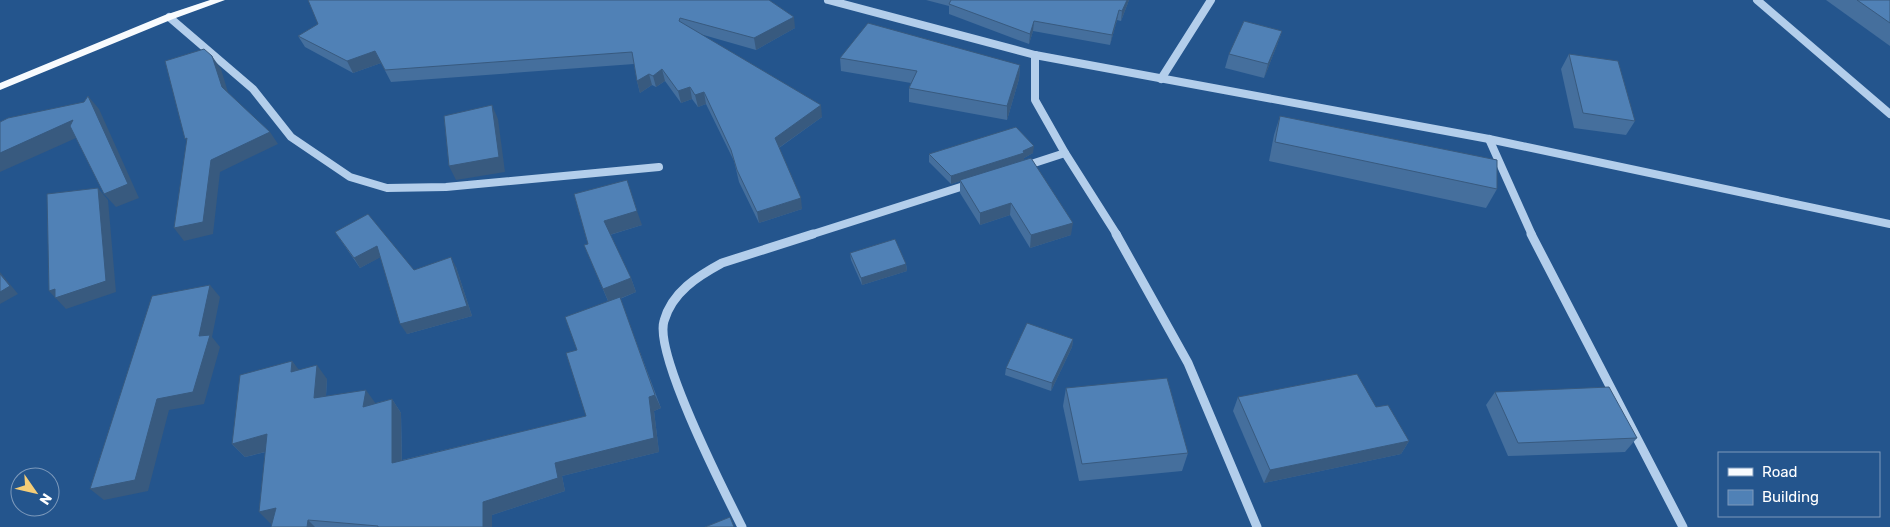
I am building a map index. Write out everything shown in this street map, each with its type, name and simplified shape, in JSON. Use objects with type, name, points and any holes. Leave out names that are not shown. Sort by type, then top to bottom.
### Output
[{"type":"main road","points":[[0,87],[169,17],[220,0]]},
{"type":"street","points":[[828,0],[1035,55],[1489,139],[1890,224]]},
{"type":"street","points":[[1161,79],[1211,0]]},
{"type":"street","points":[[1758,0],[1890,114]]},
{"type":"street","points":[[169,17],[253,89],[291,137],[350,177],[388,188],[446,187],[659,168]]},
{"type":"street","points":[[1035,55],[1035,100],[1065,153],[1126,249],[1188,363],[1257,527]]},
{"type":"street","points":[[1489,139],[1537,247],[1683,527]]},
{"type":"street","points":[[1018,169],[1065,153]]},
{"type":"street","points":[[742,527],[698,434],[665,350],[662,324],[674,298],[696,277],[722,263],[980,181]]},
{"type":"building","points":[[308,0],[769,0],[794,17],[754,38],[680,18],[679,21],[821,105],[775,138],[801,198],[757,212],[704,92],[695,95],[690,87],[678,91],[662,69],[653,76],[649,74],[637,81],[632,52],[385,70],[375,51],[347,61],[298,36],[318,24]]},
{"type":"building","points":[[951,0],[1127,0],[1122,11],[1119,10],[1112,35],[1034,21],[1030,34],[949,4]]},
{"type":"building","points":[[1857,0],[1890,0],[1890,23]]},
{"type":"building","points":[[1244,21],[1282,31],[1268,64],[1229,54]]},
{"type":"building","points":[[868,23],[1020,65],[1007,106],[909,88],[917,71],[840,58]]},
{"type":"building","points":[[204,49],[212,56],[222,87],[270,132],[211,160],[203,222],[174,228],[187,138],[185,139],[165,61]]},
{"type":"building","points":[[1569,54],[1618,61],[1635,121],[1583,113]]},
{"type":"building","points":[[88,96],[128,184],[104,194],[70,126],[73,120],[0,153],[0,122],[8,118],[84,102]]},
{"type":"building","points":[[492,105],[499,157],[449,166],[444,116]]},
{"type":"building","points":[[1280,116],[1497,160],[1497,189],[1275,142]]},
{"type":"building","points":[[1016,127],[1034,146],[1023,151],[1024,153],[951,176],[929,154]]},
{"type":"building","points":[[1031,158],[1073,223],[1031,235],[1011,203],[980,213],[960,180]]},
{"type":"building","points":[[627,180],[637,211],[604,221],[631,278],[603,289],[584,245],[588,244],[574,194]]},
{"type":"building","points":[[98,188],[106,281],[55,298],[55,289],[49,291],[47,194]]},
{"type":"building","points":[[368,214],[414,270],[451,257],[467,306],[400,324],[377,246],[354,258],[335,232]]},
{"type":"building","points":[[895,239],[906,264],[861,278],[850,253]]},
{"type":"building","points":[[0,274],[10,286],[0,292]]},
{"type":"building","points":[[210,285],[199,336],[210,335],[193,392],[157,399],[135,480],[90,489],[152,296]]},
{"type":"building","points":[[620,297],[655,395],[649,397],[654,438],[555,463],[558,478],[483,502],[483,527],[378,527],[308,520],[307,527],[271,527],[276,508],[259,512],[267,434],[232,444],[240,375],[292,361],[291,372],[317,365],[314,398],[366,390],[363,407],[392,399],[392,463],[586,416],[566,353],[577,350],[565,317]]},
{"type":"building","points":[[1027,323],[1073,339],[1052,383],[1006,368]]},
{"type":"building","points":[[1357,374],[1376,407],[1388,405],[1409,441],[1270,470],[1238,397]]},
{"type":"building","points":[[1167,378],[1188,453],[1082,464],[1066,388]]},
{"type":"building","points":[[1609,387],[1637,438],[1518,443],[1495,392]]},
{"type":"building","points":[[730,517],[734,527],[705,527]]}]
